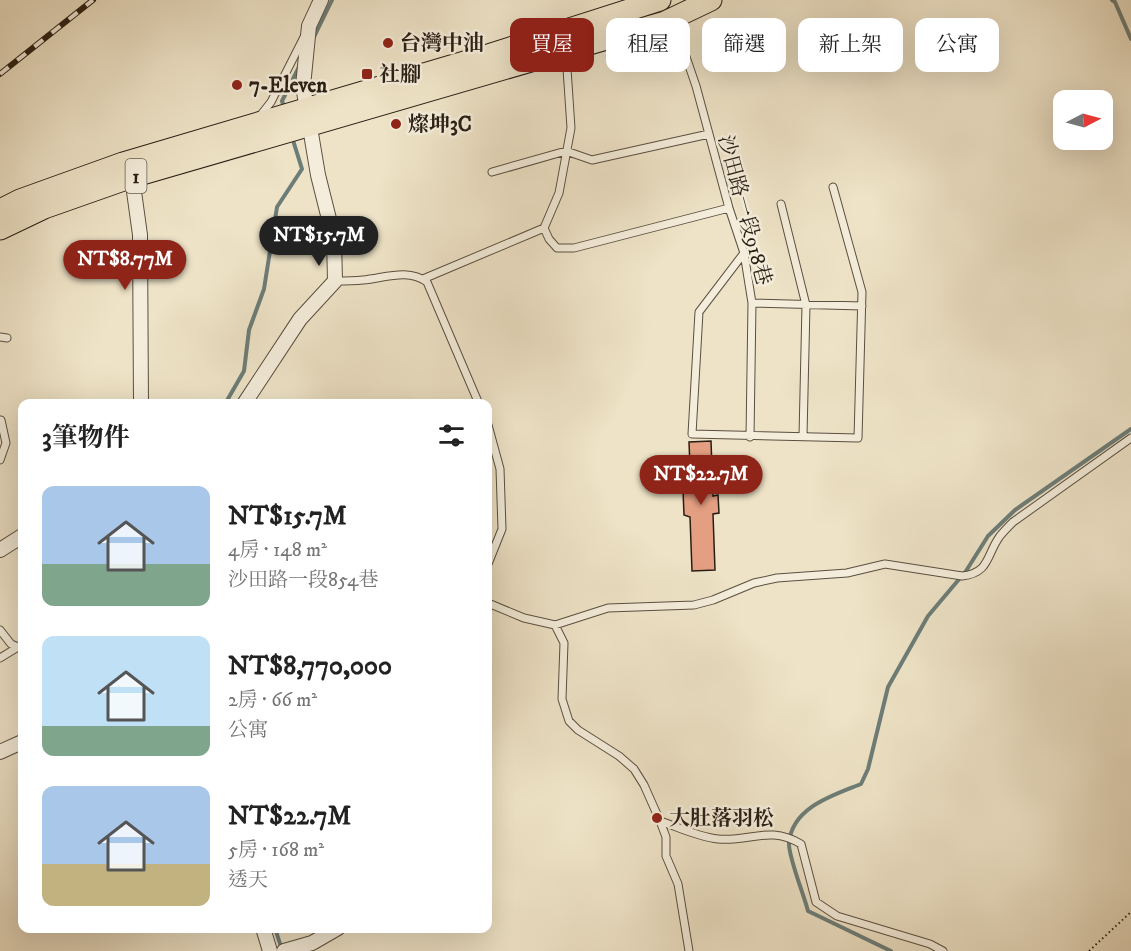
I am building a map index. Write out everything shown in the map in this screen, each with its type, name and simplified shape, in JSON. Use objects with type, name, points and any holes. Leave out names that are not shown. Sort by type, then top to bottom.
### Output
[{"type":"main road","name":"1","points":[[673,18],[711,0]]},
{"type":"main road","name":"1","points":[[309,118],[657,1]]},
{"type":"main road","name":"1","points":[[0,229],[44,208],[276,127],[510,66]]},
{"type":"main road","name":"1","points":[[0,210],[20,200],[123,163],[252,126],[276,127]]},
{"type":"street","points":[[247,399],[300,319],[335,281],[334,239],[318,175],[303,86],[309,26],[321,0]]},
{"type":"street","points":[[132,177],[140,235],[141,399]]},
{"type":"street","points":[[0,550],[18,539]]},
{"type":"street","points":[[0,752],[18,744]]},
{"type":"street","points":[[265,933],[270,951]]},
{"type":"street","points":[[284,951],[312,944],[330,933]]},
{"type":"lane","name":"沙田路一段918巷","points":[[657,1],[663,18]]},
{"type":"lane","points":[[252,126],[271,102],[309,26]]},
{"type":"lane","name":"沙田路一段918巷","points":[[690,71],[744,253],[753,303],[750,437]]},
{"type":"lane","points":[[423,279],[544,228],[559,194],[571,128],[567,72]]},
{"type":"lane","points":[[492,172],[566,151],[592,160],[709,134]]},
{"type":"lane","points":[[744,253],[699,312],[692,434],[858,438],[862,292],[833,187]]},
{"type":"lane","points":[[781,204],[806,305],[803,436]]},
{"type":"lane","points":[[544,228],[549,239],[557,248],[574,248],[729,208]]},
{"type":"lane","points":[[335,281],[364,280],[392,275],[418,275],[427,282],[477,399]]},
{"type":"lane","points":[[753,303],[862,306]]},
{"type":"lane","points":[[0,460],[6,443],[2,420]]},
{"type":"lane","points":[[492,605],[524,618],[555,625],[608,608],[694,604],[713,600],[754,584],[777,578],[847,573],[885,564],[962,576],[979,572],[986,564],[999,537],[1013,522],[1131,438]]},
{"type":"lane","points":[[492,440],[500,470],[502,529],[492,554]]},
{"type":"lane","points":[[555,625],[564,643],[562,699],[569,721],[578,730],[620,756],[634,769],[644,785],[666,837],[666,856],[678,884],[689,951]]},
{"type":"lane","points":[[0,630],[10,644],[18,646]]},
{"type":"lane","points":[[0,658],[18,647]]},
{"type":"lane","points":[[660,821],[708,838],[722,840],[778,834],[789,837],[801,844],[816,902],[837,916],[930,944],[943,951]]},
{"type":"path","points":[[1089,951],[1131,912]]},
{"type":"building","points":[[711,441],[713,496],[718,495],[719,513],[713,514],[715,570],[692,571],[690,517],[684,515],[683,490],[691,490],[689,442]]},
{"type":"waterway","points":[[314,37],[332,0]]},
{"type":"waterway","points":[[1112,0],[1115,2],[1131,39]]},
{"type":"waterway","points":[[284,107],[282,101],[300,65]]},
{"type":"waterway","points":[[228,399],[244,371],[249,330],[264,289],[277,207],[302,169],[292,137]]},
{"type":"waterway","points":[[891,951],[808,911],[789,849],[792,831],[798,820],[816,804],[861,784],[868,769],[888,687],[928,616],[966,571],[988,536],[1015,510],[1131,429]]},
{"type":"waterway","points":[[277,933],[282,950]]},
{"type":"railway","points":[[0,74],[93,0]]},
{"type":"place","name":"台灣中油","points":[[388,43]]},
{"type":"place","name":"社腳","points":[[367,74]]},
{"type":"place","name":"7-Eleven","points":[[237,85]]},
{"type":"place","name":"燦坤3C","points":[[396,124]]},
{"type":"place","name":"大肚落羽松","points":[[657,818]]}]
